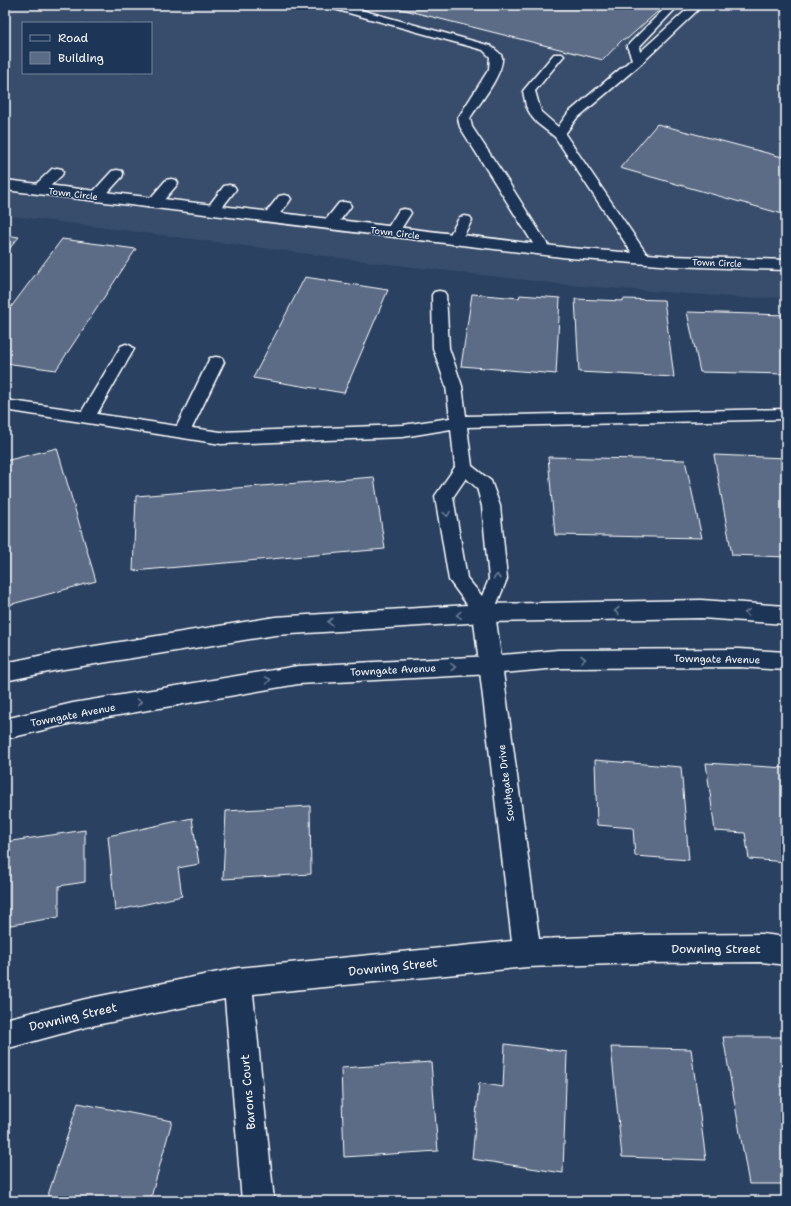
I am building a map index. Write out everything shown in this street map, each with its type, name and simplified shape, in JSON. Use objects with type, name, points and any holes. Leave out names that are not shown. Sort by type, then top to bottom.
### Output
[{"type":"street","name":"Town Circle","points":[[5,185],[544,250],[643,259],[729,264],[786,265]]},
{"type":"street","points":[[5,672],[58,661],[275,626],[484,613],[701,610],[786,616]]},
{"type":"street","name":"Southgate Drive","points":[[484,613],[492,665],[526,954]]},
{"type":"street","name":"Towngate Avenue","points":[[5,728],[73,713],[298,675],[492,665],[574,659],[739,658],[786,661]]},
{"type":"street","name":"Downing Street","points":[[5,1034],[86,1013],[238,982],[526,954],[650,949],[762,948],[786,951]]},
{"type":"street","name":"Barons Court","points":[[238,982],[258,1201]]},
{"type":"lane","points":[[331,5],[487,48],[496,56],[495,68],[464,118],[466,127],[496,172],[544,250]]},
{"type":"lane","points":[[638,61],[633,46],[674,5]]},
{"type":"lane","points":[[559,134],[572,116],[638,61],[698,5]]},
{"type":"lane","points":[[558,56],[529,91],[531,105],[540,120],[559,134],[643,259]]},
{"type":"lane","points":[[38,190],[58,172]]},
{"type":"lane","points":[[96,197],[117,174]]},
{"type":"lane","points":[[153,204],[171,183]]},
{"type":"lane","points":[[212,211],[229,189]]},
{"type":"lane","points":[[269,218],[284,199]]},
{"type":"lane","points":[[329,225],[344,206]]},
{"type":"lane","points":[[392,232],[404,212]]},
{"type":"lane","points":[[454,240],[465,220]]},
{"type":"lane","points":[[439,295],[441,348],[454,386],[464,468],[444,496],[458,580],[484,613],[498,579],[491,506],[485,485],[464,468]]},
{"type":"lane","points":[[86,418],[126,349]]},
{"type":"lane","points":[[182,432],[216,362]]},
{"type":"lane","points":[[5,405],[221,438],[403,432],[458,422],[786,414]]},
{"type":"shaded area","points":[[5,5],[786,5],[786,297],[745,298],[569,285],[380,263],[5,215]]},
{"type":"building","points":[[385,5],[665,5],[627,39],[623,39],[603,60]]},
{"type":"building","points":[[657,124],[786,158],[786,215],[620,168]]},
{"type":"building","points":[[5,235],[19,237],[5,254]]},
{"type":"building","points":[[62,239],[136,249],[56,370],[5,363],[5,315]]},
{"type":"building","points":[[305,277],[388,290],[344,393],[253,378]]},
{"type":"building","points":[[472,294],[519,298],[520,295],[560,298],[556,374],[461,366]]},
{"type":"building","points":[[575,299],[623,301],[623,299],[664,300],[674,377],[579,372]]},
{"type":"building","points":[[687,312],[786,315],[786,374],[700,372]]},
{"type":"building","points":[[57,448],[96,581],[5,606],[5,461]]},
{"type":"building","points":[[714,455],[786,458],[786,557],[732,555]]},
{"type":"building","points":[[548,457],[685,460],[702,538],[555,535]]},
{"type":"building","points":[[374,477],[385,549],[133,571],[136,496]]},
{"type":"building","points":[[595,760],[681,767],[689,860],[635,856],[633,828],[597,825]]},
{"type":"building","points":[[706,763],[786,768],[786,862],[749,859],[745,833],[715,831]]},
{"type":"building","points":[[310,806],[311,874],[223,879],[226,811]]},
{"type":"building","points":[[192,818],[199,864],[178,868],[182,896],[115,911],[108,836]]},
{"type":"building","points":[[85,830],[85,882],[59,886],[59,917],[5,926],[5,842]]},
{"type":"building","points":[[723,1037],[786,1037],[786,1184],[749,1184]]},
{"type":"building","points":[[505,1044],[567,1052],[563,1173],[472,1159],[479,1083],[503,1087]]},
{"type":"building","points":[[611,1047],[691,1049],[706,1160],[622,1157]]},
{"type":"building","points":[[431,1062],[438,1151],[344,1157],[341,1068]]},
{"type":"building","points":[[78,1103],[172,1121],[150,1201],[46,1201]]}]
